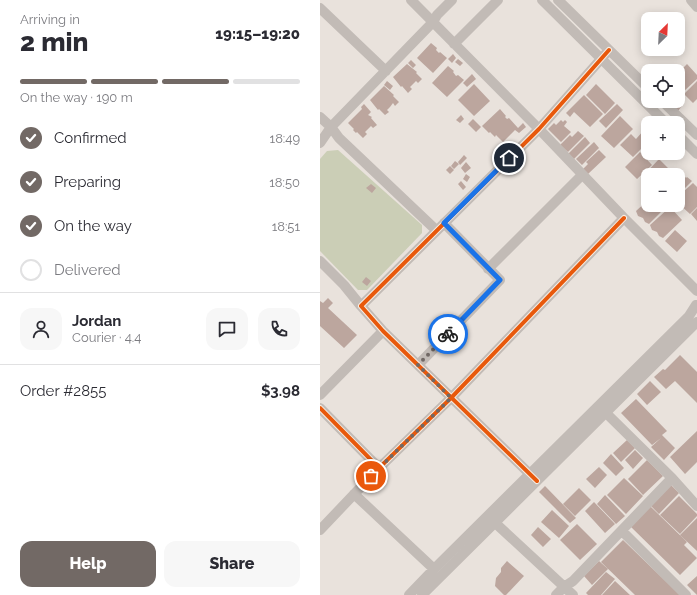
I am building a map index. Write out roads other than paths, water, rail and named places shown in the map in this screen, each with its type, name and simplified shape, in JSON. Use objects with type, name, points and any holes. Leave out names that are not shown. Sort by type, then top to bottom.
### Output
[{"type":"street","points":[[411,0],[697,291]]},
{"type":"street","points":[[320,143],[331,127],[433,22],[437,15],[452,0]]},
{"type":"street","points":[[454,44],[498,0]]},
{"type":"street","points":[[542,0],[659,116]]},
{"type":"street","points":[[558,0],[641,81]]},
{"type":"street","points":[[691,0],[697,7]]},
{"type":"street","points":[[320,8],[386,71]]},
{"type":"street","points":[[361,306],[539,129],[609,50]]},
{"type":"street","points":[[669,108],[697,135]]},
{"type":"street","points":[[320,117],[331,127],[339,138],[500,280],[418,365]]},
{"type":"street","points":[[685,142],[696,152]]},
{"type":"street","points":[[488,269],[582,175]]},
{"type":"street","points":[[320,530],[379,468],[451,398],[624,218]]},
{"type":"street","points":[[320,261],[344,285],[383,331],[537,481]]},
{"type":"street","points":[[422,595],[491,520],[530,474],[689,316],[697,304]]},
{"type":"street","points":[[409,595],[434,569],[537,481],[697,322]]},
{"type":"street","points":[[320,395],[383,331]]},
{"type":"street","points":[[320,408],[379,468]]},
{"type":"street","points":[[606,413],[672,478],[697,506]]},
{"type":"street","points":[[556,595],[564,586],[573,581],[672,478]]},
{"type":"street","points":[[354,494],[434,569]]},
{"type":"street","points":[[491,520],[573,595]]},
{"type":"street","points":[[622,531],[686,595]]}]
